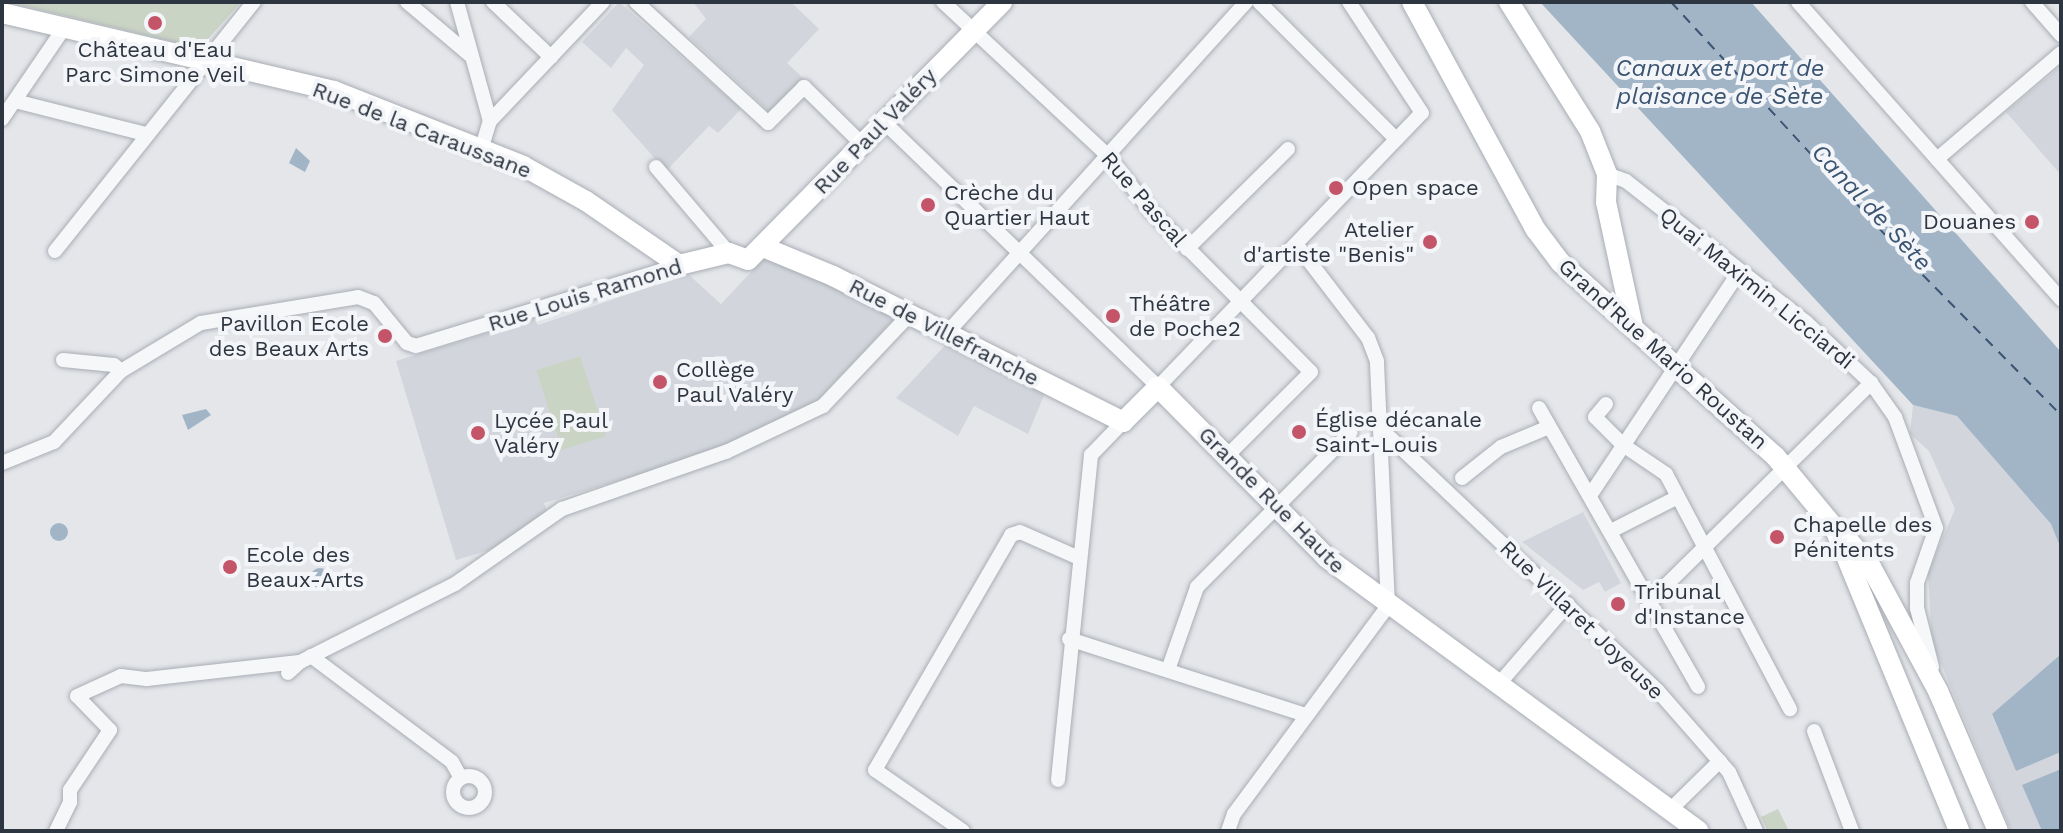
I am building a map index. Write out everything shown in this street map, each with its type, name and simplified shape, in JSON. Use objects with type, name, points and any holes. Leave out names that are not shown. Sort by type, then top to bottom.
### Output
[{"type":"street","points":[[55,251],[204,59],[254,2]]},
{"type":"street","points":[[407,2],[470,55]]},
{"type":"street","points":[[457,2],[490,121]]},
{"type":"street","points":[[493,2],[551,57]]},
{"type":"street","points":[[481,150],[490,121],[603,2]]},
{"type":"street","points":[[636,2],[768,123],[804,87],[862,144]]},
{"type":"street","name":"Rue Pascal","points":[[943,2],[1108,156],[1187,249],[1311,372],[1227,456]]},
{"type":"street","name":"Rue Paul Valéry","points":[[747,254],[862,144],[1002,2]]},
{"type":"street","points":[[947,333],[1246,2]]},
{"type":"street","points":[[1259,2],[1396,139]]},
{"type":"street","points":[[1058,780],[1069,639],[1091,455],[1422,113],[1349,2]]},
{"type":"street","name":"Grand'Rue Mario Roustan","points":[[1412,2],[1536,230],[1560,262],[1618,301],[1633,327],[1785,467],[1857,562]]},
{"type":"street","points":[[1509,2],[1590,131],[1611,176],[1606,202],[1618,301]]},
{"type":"street","points":[[1798,2],[2061,299]]},
{"type":"street","points":[[2032,2],[2061,35]]},
{"type":"street","name":"Rue de la Caraussane","points":[[2,13],[334,91],[481,150],[586,201],[679,265]]},
{"type":"street","points":[[2,119],[64,28]]},
{"type":"street","points":[[1937,159],[2061,53]]},
{"type":"street","points":[[15,101],[145,134]]},
{"type":"street","name":"Grande Rue Haute","points":[[884,122],[1278,505],[1327,558],[1388,606],[1700,829]]},
{"type":"street","points":[[1187,249],[1288,149]]},
{"type":"street","points":[[656,167],[747,254]]},
{"type":"street","name":"Quai Maximin Licciardi","points":[[1611,176],[1806,322],[1871,383],[1895,417],[1936,528],[1922,558],[1917,608],[1938,691]]},
{"type":"street","points":[[1228,831],[1234,814],[1388,606],[1382,430],[1375,352],[1297,245]]},
{"type":"street","name":"Rue Louis Ramond","points":[[117,368],[201,323],[358,297],[374,303],[407,343],[421,344],[679,265],[747,254]]},
{"type":"street","name":"Rue de Villefranche","points":[[747,254],[909,315],[1123,422]]},
{"type":"street","points":[[1591,494],[1740,271]]},
{"type":"street","points":[[288,673],[306,659],[455,584],[562,509],[726,452],[823,406],[909,315]]},
{"type":"street","points":[[63,360],[117,368]]},
{"type":"street","points":[[2,463],[35,453],[61,437],[117,368]]},
{"type":"street","points":[[1652,599],[1871,383]]},
{"type":"street","points":[[1606,404],[1595,417],[1623,445],[1666,474],[1790,709]]},
{"type":"street","points":[[1539,408],[1652,599],[1698,687]]},
{"type":"street","points":[[1462,478],[1501,447],[1549,427]]},
{"type":"street","name":"Rue Villaret Joyeuse","points":[[1382,430],[1658,691],[1720,761],[1756,831]]},
{"type":"street","points":[[1168,670],[1197,587],[1351,432]]},
{"type":"street","points":[[1611,531],[1678,497]]},
{"type":"street","points":[[963,831],[875,770],[1011,535],[1020,532],[1079,558]]},
{"type":"street","points":[[1857,562],[1938,691],[1998,831]]},
{"type":"street","points":[[1857,562],[1959,831]]},
{"type":"street","points":[[1498,685],[1568,604]]},
{"type":"street","points":[[1069,639],[1306,715]]},
{"type":"street","points":[[56,831],[70,802],[70,790],[110,730],[77,696],[121,676],[147,679],[306,659],[452,762],[461,778]]},
{"type":"street","points":[[1814,731],[1852,831]]},
{"type":"street","points":[[1672,808],[1720,761]]},
{"type":"shaded area","points":[[619,2],[741,109],[718,133],[709,126],[666,171],[612,110],[644,65],[626,48],[611,68],[582,42]]},
{"type":"shaded area","points":[[693,2],[791,2],[819,29],[787,63],[804,79],[771,113],[689,37],[706,19]]},
{"type":"shaded area","points":[[2061,66],[2061,175],[2006,112]]},
{"type":"shaded area","points":[[768,254],[896,317],[817,401],[707,454],[544,503],[547,513],[490,550],[456,560],[396,361],[534,319],[538,325],[688,274],[721,304]]},
{"type":"shaded area","points":[[949,341],[1047,388],[1028,434],[974,406],[958,436],[896,398]]},
{"type":"shaded area","points":[[1913,405],[1957,416],[2051,524],[2061,549],[2061,654],[1992,715],[2016,771],[2061,752],[2061,769],[2023,785],[2042,831],[2011,831],[1932,642],[1928,573],[1955,509],[1929,451],[1910,434]]},
{"type":"shaded area","points":[[1583,512],[1621,583],[1605,592],[1599,582],[1583,590],[1522,542]]},
{"type":"green space","name":"Château d'Eau Parc Simone Veil","points":[[7,2],[241,2],[200,48]]},
{"type":"green space","points":[[580,356],[606,436],[562,450],[536,370]]},
{"type":"green space","points":[[1778,809],[1789,831],[1768,831],[1761,817]]},
{"type":"water","name":"Canaux et port de plaisance de Sète","points":[[1540,2],[1751,2],[2061,352],[2061,549],[2051,524],[1957,416],[1913,405]]},
{"type":"water","points":[[296,148],[310,161],[305,172],[289,163]]},
{"type":"water","points":[[206,409],[211,415],[188,430],[182,415]]},
{"type":"water","points":[[59,523],[68,532],[59,541],[50,532]]},
{"type":"water","points":[[320,568],[327,571],[330,578],[327,585],[320,588],[313,585],[310,578],[313,571]]},
{"type":"water","points":[[2061,654],[2061,752],[2016,771],[1992,714]]},
{"type":"water","points":[[2061,769],[2061,831],[2042,831],[2022,785]]},
{"type":"ferry route","points":[[1671,2],[1910,262],[2061,415]]},
{"type":"place","name":"Château d'Eau Parc Simone Veil","points":[[155,23]]},
{"type":"place","name":"Open space","points":[[1336,188]]},
{"type":"place","name":"Crèche du Quartier Haut","points":[[928,205]]},
{"type":"place","name":"Douanes","points":[[2032,222]]},
{"type":"place","name":"Atelier d'artiste \"Benis\"","points":[[1430,242]]},
{"type":"place","name":"Théâtre de Poche2","points":[[1113,316]]},
{"type":"place","name":"Pavillon Ecole des Beaux Arts","points":[[385,336]]},
{"type":"place","name":"Collège Paul Valéry","points":[[660,382]]},
{"type":"place","name":"Église décanale Saint-Louis","points":[[1299,432]]},
{"type":"place","name":"Lycée Paul Valéry","points":[[478,433]]},
{"type":"place","name":"Chapelle des Pénitents","points":[[1777,537]]},
{"type":"place","name":"Ecole des Beaux-Arts","points":[[230,567]]},
{"type":"place","name":"Tribunal d'Instance","points":[[1618,604]]},
{"type":"water label","name":"Canal de Sète","points":[[1871,208]]}]
